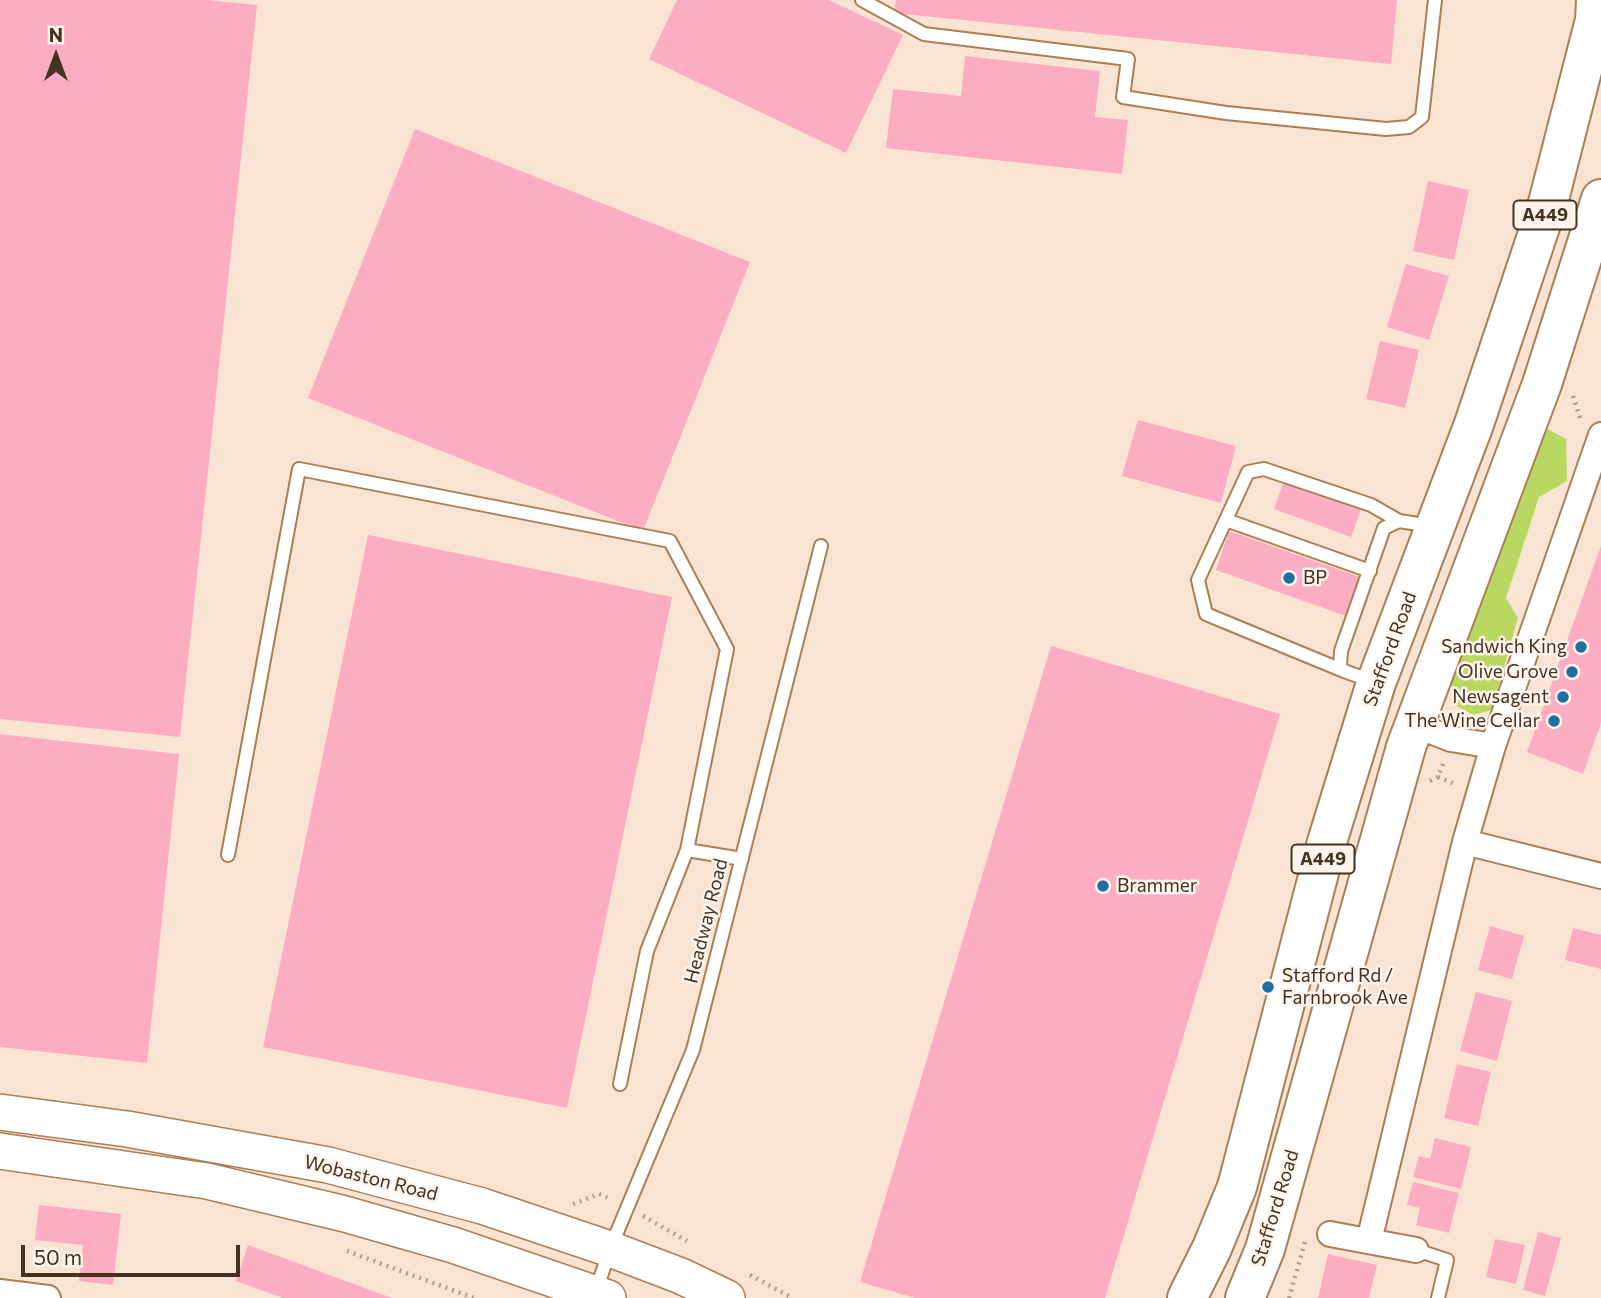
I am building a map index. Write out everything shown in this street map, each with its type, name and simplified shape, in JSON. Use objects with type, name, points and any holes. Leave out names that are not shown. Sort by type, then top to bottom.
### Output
[{"type":"highway","name":"Stafford Road","points":[[1187,1298],[1212,1248],[1237,1187],[1328,842],[1360,677],[1417,524],[1474,424],[1549,203],[1595,20],[1596,0]]},
{"type":"highway","name":"Stafford Road","points":[[1245,1298],[1265,1249],[1406,747],[1542,383],[1601,199]]},
{"type":"highway","points":[[1328,842],[1357,812],[1385,731],[1390,725],[1402,721],[1415,725]]},
{"type":"street","points":[[1369,1241],[1465,842],[1493,746],[1599,452]]},
{"type":"street","points":[[1415,725],[1451,739],[1493,746]]},
{"type":"street","points":[[1465,842],[1601,876]]},
{"type":"street","name":"Wobaston Road","points":[[0,1112],[127,1129],[328,1165],[482,1206],[610,1249],[681,1276],[727,1298]]},
{"type":"street","points":[[0,1151],[61,1158],[220,1184],[345,1214],[453,1244],[602,1296]]},
{"type":"street","points":[[1319,1233],[1416,1250]]},
{"type":"street","points":[[0,1292],[48,1298]]},
{"type":"lane","points":[[862,0],[924,34],[1128,59],[1123,97],[1226,113],[1386,129],[1409,127],[1422,117],[1435,0]]},
{"type":"lane","points":[[228,855],[299,469],[670,541],[727,649],[687,850],[647,951],[620,1084]]},
{"type":"lane","points":[[1360,677],[1206,614],[1198,580],[1248,472],[1264,469],[1371,505],[1417,524]]},
{"type":"lane","points":[[1226,520],[1370,571]]},
{"type":"lane","points":[[1360,677],[1340,667],[1341,651],[1384,528],[1417,524]]},
{"type":"lane","name":"Headway Road","points":[[602,1296],[610,1249],[693,1050],[821,546]]},
{"type":"lane","points":[[687,850],[742,859]]},
{"type":"lane","points":[[1416,1250],[1447,1260],[1438,1298]]},
{"type":"path","points":[[1565,403],[1573,394]]},
{"type":"path","points":[[1420,786],[1438,777],[1451,739]]},
{"type":"path","points":[[1289,1298],[1319,1233]]},
{"type":"green space","points":[[1548,429],[1566,439],[1567,481],[1539,497],[1506,598],[1518,618],[1492,710],[1473,715],[1452,703],[1452,674],[1534,454]]},
{"type":"building","points":[[0,0],[208,0],[257,5],[180,737],[0,719]]},
{"type":"building","points":[[677,0],[829,0],[903,35],[846,153],[649,59]]},
{"type":"building","points":[[896,0],[1397,0],[1391,64],[894,13]]},
{"type":"building","points":[[965,56],[1100,71],[1095,117],[1128,120],[1122,174],[886,148],[893,89],[961,96]]},
{"type":"building","points":[[415,129],[750,262],[643,531],[308,398]]},
{"type":"building","points":[[1428,181],[1469,190],[1454,260],[1413,251]]},
{"type":"building","points":[[1406,264],[1449,276],[1429,340],[1387,327]]},
{"type":"building","points":[[1380,341],[1419,350],[1405,408],[1366,399]]},
{"type":"building","points":[[1138,420],[1236,446],[1221,503],[1122,476]]},
{"type":"building","points":[[1284,481],[1361,509],[1351,537],[1274,509]]},
{"type":"building","points":[[1229,531],[1360,577],[1346,616],[1216,570]]},
{"type":"building","points":[[368,535],[672,597],[567,1108],[263,1047]]},
{"type":"building","points":[[1601,546],[1601,723],[1583,774],[1527,752]]},
{"type":"building","name":"Brammer","points":[[1051,646],[1280,714],[1105,1298],[915,1298],[860,1282]]},
{"type":"building","points":[[0,734],[179,754],[147,1063],[0,1047]]},
{"type":"building","points":[[1490,926],[1524,936],[1512,979],[1478,970]]},
{"type":"building","points":[[1573,928],[1601,935],[1601,969],[1565,960]]},
{"type":"building","points":[[1476,992],[1512,1001],[1497,1061],[1460,1051]]},
{"type":"building","points":[[1457,1064],[1491,1072],[1478,1126],[1444,1118]]},
{"type":"building","points":[[1435,1138],[1471,1147],[1461,1189],[1413,1177],[1419,1156],[1430,1159]]},
{"type":"building","points":[[1413,1182],[1459,1193],[1449,1233],[1416,1225],[1420,1208],[1407,1205]]},
{"type":"building","points":[[39,1205],[121,1214],[113,1285],[79,1281],[83,1245],[35,1240]]},
{"type":"building","points":[[1538,1232],[1561,1238],[1545,1296],[1523,1290]]},
{"type":"building","points":[[1495,1239],[1525,1245],[1516,1284],[1486,1277]]},
{"type":"building","points":[[248,1245],[392,1298],[283,1298],[236,1281]]},
{"type":"building","points":[[1328,1254],[1377,1265],[1369,1298],[1318,1298]]},
{"type":"place","name":"BP","points":[[1289,578]]},
{"type":"place","name":"Sandwich King","points":[[1581,647]]},
{"type":"place","name":"Olive Grove","points":[[1572,672]]},
{"type":"place","name":"Newsagent","points":[[1563,697]]},
{"type":"place","name":"The Wine Cellar","points":[[1554,721]]},
{"type":"place","name":"Brammer","points":[[1103,886]]},
{"type":"place","name":"Stafford Rd / Farnbrook Ave","points":[[1268,987]]}]
